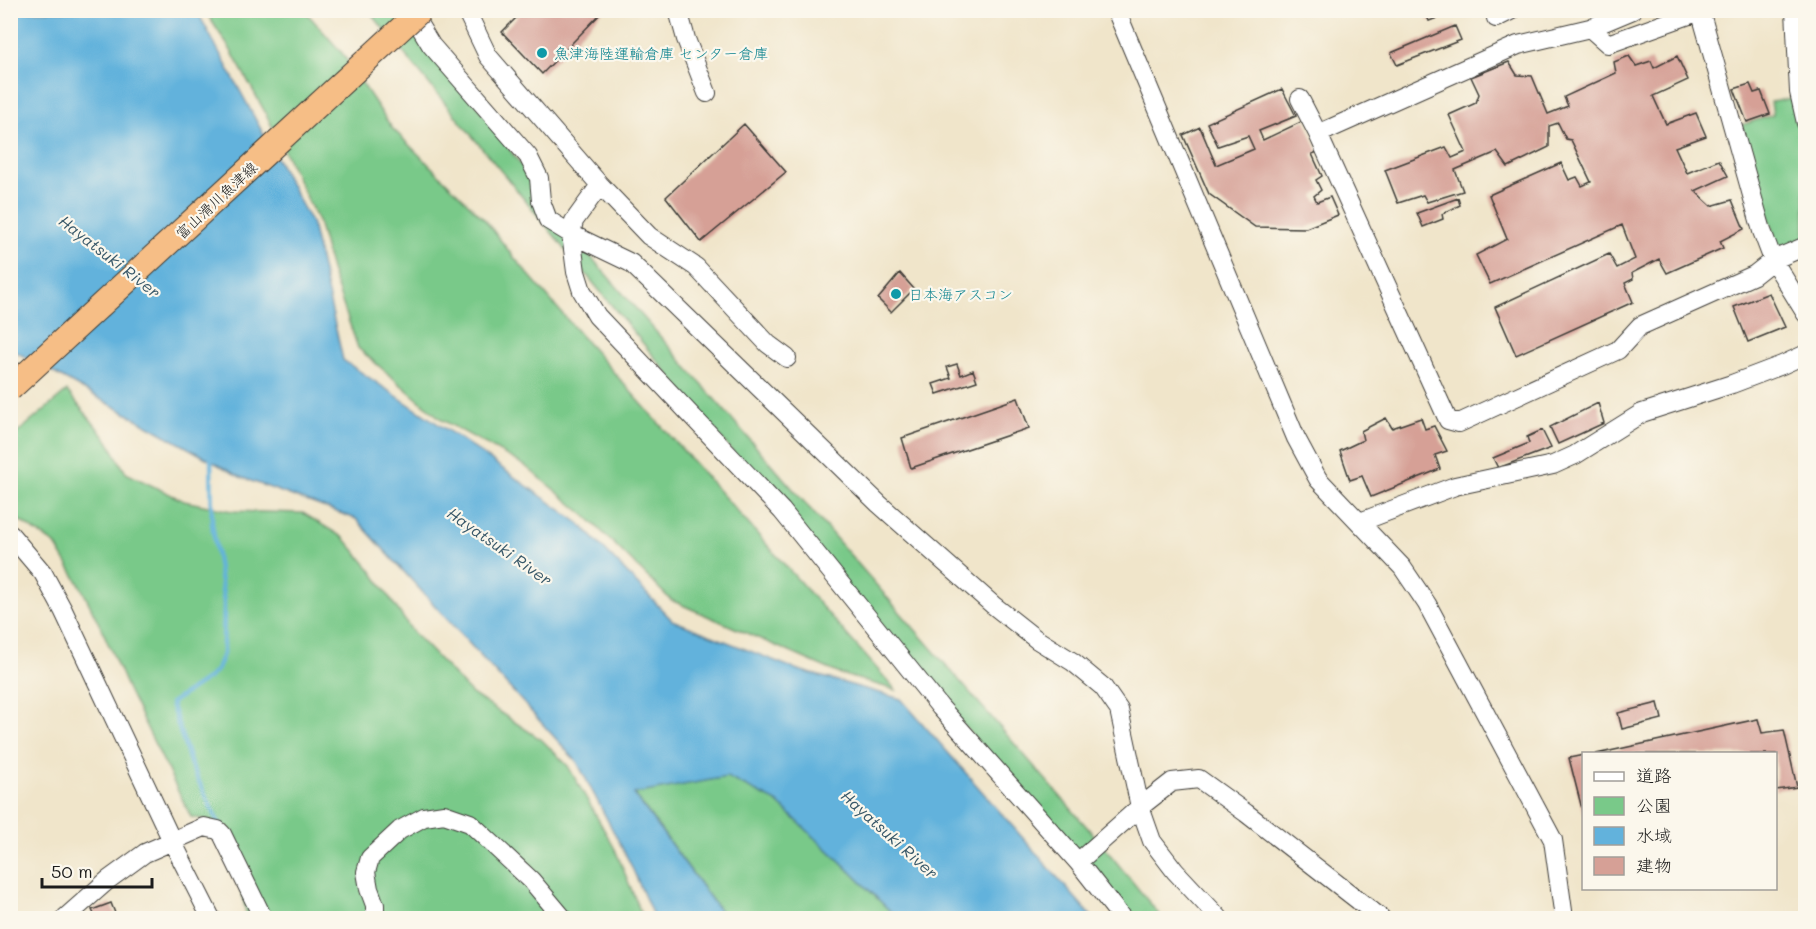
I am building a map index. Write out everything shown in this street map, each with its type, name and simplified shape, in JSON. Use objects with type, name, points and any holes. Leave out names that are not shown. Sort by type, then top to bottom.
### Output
[{"type":"main road","name":"富山滑川魚津線","points":[[10,389],[421,10]]},
{"type":"street","points":[[410,10],[431,45],[528,156],[539,178],[541,201],[548,220],[571,234],[632,263],[879,504],[993,605],[1036,639],[1072,662],[1102,687],[1119,710],[1140,807],[1152,841],[1175,871],[1220,918]]},
{"type":"street","points":[[466,10],[488,56],[600,185],[649,236],[696,267],[768,344],[787,358]]},
{"type":"street","points":[[678,10],[686,39],[707,93]]},
{"type":"street","points":[[1116,10],[1296,438],[1318,479],[1402,567],[1427,604],[1553,840],[1564,918]]},
{"type":"street","points":[[1496,18],[1512,10]]},
{"type":"street","points":[[1318,134],[1518,45],[1590,28],[1633,10]]},
{"type":"street","points":[[1795,10],[1798,92],[1806,123]]},
{"type":"street","points":[[1590,28],[1608,44],[1700,11],[1762,231],[1773,260],[1806,314]]},
{"type":"street","points":[[1300,99],[1449,420],[1459,423],[1618,350],[1640,326],[1754,275],[1773,260],[1806,246]]},
{"type":"street","points":[[600,185],[574,221],[571,234],[576,272],[582,291],[597,316],[782,511],[940,707],[1078,862],[1122,918]]},
{"type":"street","points":[[1360,522],[1455,486],[1553,465],[1575,455],[1642,413],[1732,384],[1806,354]]},
{"type":"street","points":[[10,534],[43,573],[63,610],[172,841],[211,918]]},
{"type":"street","points":[[1078,862],[1172,782],[1199,779],[1381,918]]},
{"type":"street","points":[[375,918],[375,905],[366,872],[370,858],[400,830],[424,817],[444,814],[470,823],[531,880],[563,918]]},
{"type":"street","points":[[65,918],[108,880],[145,853],[204,827],[218,830],[222,834],[263,918]]},
{"type":"green space","points":[[205,11],[305,11],[342,53],[392,128],[485,220],[584,339],[896,690],[840,674],[671,600],[586,516],[524,465],[442,420],[358,348],[331,270],[318,221],[265,112],[230,49]]},
{"type":"green space","points":[[369,11],[409,11],[571,234],[1100,842],[1162,918],[1128,918],[796,529]]},
{"type":"green space","points":[[1792,98],[1805,148],[1805,240],[1778,249],[1741,125],[1773,115],[1771,102]]},
{"type":"green space","points":[[67,391],[108,441],[126,473],[184,501],[232,511],[303,513],[344,538],[371,570],[412,631],[472,694],[542,740],[568,766],[615,849],[643,918],[247,918],[228,828],[191,817],[128,690],[80,585],[55,544],[11,515],[11,438]]},
{"type":"green space","points":[[727,777],[777,802],[897,918],[725,918],[634,793]]},
{"type":"water","name":"Hayatsuki River","points":[[10,11],[197,11],[312,224],[343,360],[468,444],[579,523],[672,620],[798,670],[901,699],[1093,918],[897,918],[777,802],[727,777],[634,794],[725,918],[654,918],[630,863],[577,762],[356,519],[240,477],[11,349]]},
{"type":"building","name":"魚津海陸運輸倉庫 センター倉庫","points":[[524,10],[604,10],[542,74],[502,32]]},
{"type":"building","points":[[1424,10],[1456,10],[1456,11],[1429,21]]},
{"type":"building","points":[[1455,26],[1461,40],[1397,65],[1391,53]]},
{"type":"building","points":[[1629,56],[1636,66],[1651,61],[1654,68],[1677,56],[1688,80],[1653,96],[1666,124],[1696,113],[1706,136],[1675,147],[1687,173],[1719,160],[1728,176],[1695,191],[1711,206],[1732,200],[1744,229],[1720,241],[1723,248],[1667,273],[1659,259],[1632,273],[1633,279],[1625,283],[1633,302],[1516,355],[1495,307],[1609,254],[1617,268],[1635,259],[1622,225],[1490,284],[1476,255],[1507,239],[1489,195],[1561,163],[1569,180],[1577,177],[1582,186],[1591,182],[1571,140],[1566,139],[1558,123],[1549,126],[1549,147],[1508,167],[1497,152],[1455,170],[1463,191],[1427,202],[1423,195],[1398,203],[1385,170],[1446,147],[1452,158],[1466,152],[1449,115],[1476,103],[1479,94],[1471,77],[1509,62],[1517,75],[1532,76],[1548,114],[1568,106],[1564,97],[1616,73],[1614,62]]},
{"type":"building","points":[[1750,84],[1754,93],[1761,91],[1770,114],[1747,122],[1734,89]]},
{"type":"building","points":[[1282,89],[1296,116],[1259,131],[1263,140],[1305,120],[1318,152],[1312,154],[1322,176],[1316,180],[1321,190],[1314,196],[1317,202],[1330,197],[1338,215],[1306,228],[1255,227],[1209,194],[1183,135],[1200,127],[1216,165],[1254,149],[1248,136],[1218,146],[1207,123]]},
{"type":"building","points":[[744,124],[786,172],[701,242],[666,197]]},
{"type":"building","points":[[1458,198],[1460,205],[1442,214],[1443,219],[1423,227],[1417,213]]},
{"type":"building","name":"日本海アスコン","points":[[900,273],[914,289],[891,312],[878,299]]},
{"type":"building","points":[[1769,293],[1785,327],[1748,342],[1734,307]]},
{"type":"building","points":[[957,364],[961,375],[973,370],[977,381],[937,394],[933,384],[951,378],[947,367]]},
{"type":"building","points":[[1018,398],[1029,428],[911,468],[902,438]]},
{"type":"building","points":[[1598,403],[1604,423],[1558,444],[1550,427]]},
{"type":"building","points":[[1386,418],[1392,428],[1421,418],[1425,429],[1434,426],[1447,451],[1435,455],[1440,469],[1371,497],[1362,476],[1350,480],[1340,451],[1363,440],[1361,431]]},
{"type":"building","points":[[1542,430],[1551,448],[1498,468],[1493,458],[1529,443],[1527,437]]},
{"type":"building","points":[[1658,703],[1662,719],[1622,729],[1618,713]]},
{"type":"building","points":[[1758,719],[1762,733],[1784,730],[1797,787],[1777,790],[1777,752],[1605,752]]},
{"type":"building","points":[[1582,755],[1582,809],[1569,758]]},
{"type":"building","points":[[111,903],[117,918],[96,918],[92,910]]},
{"type":"waterway","points":[[211,457],[212,523],[224,603],[223,654],[217,669],[210,677],[171,703],[191,765],[219,824]]},
{"type":"place","name":"魚津海陸運輸倉庫 センター倉庫","points":[[542,53]]},
{"type":"place","name":"日本海アスコン","points":[[896,294]]}]
